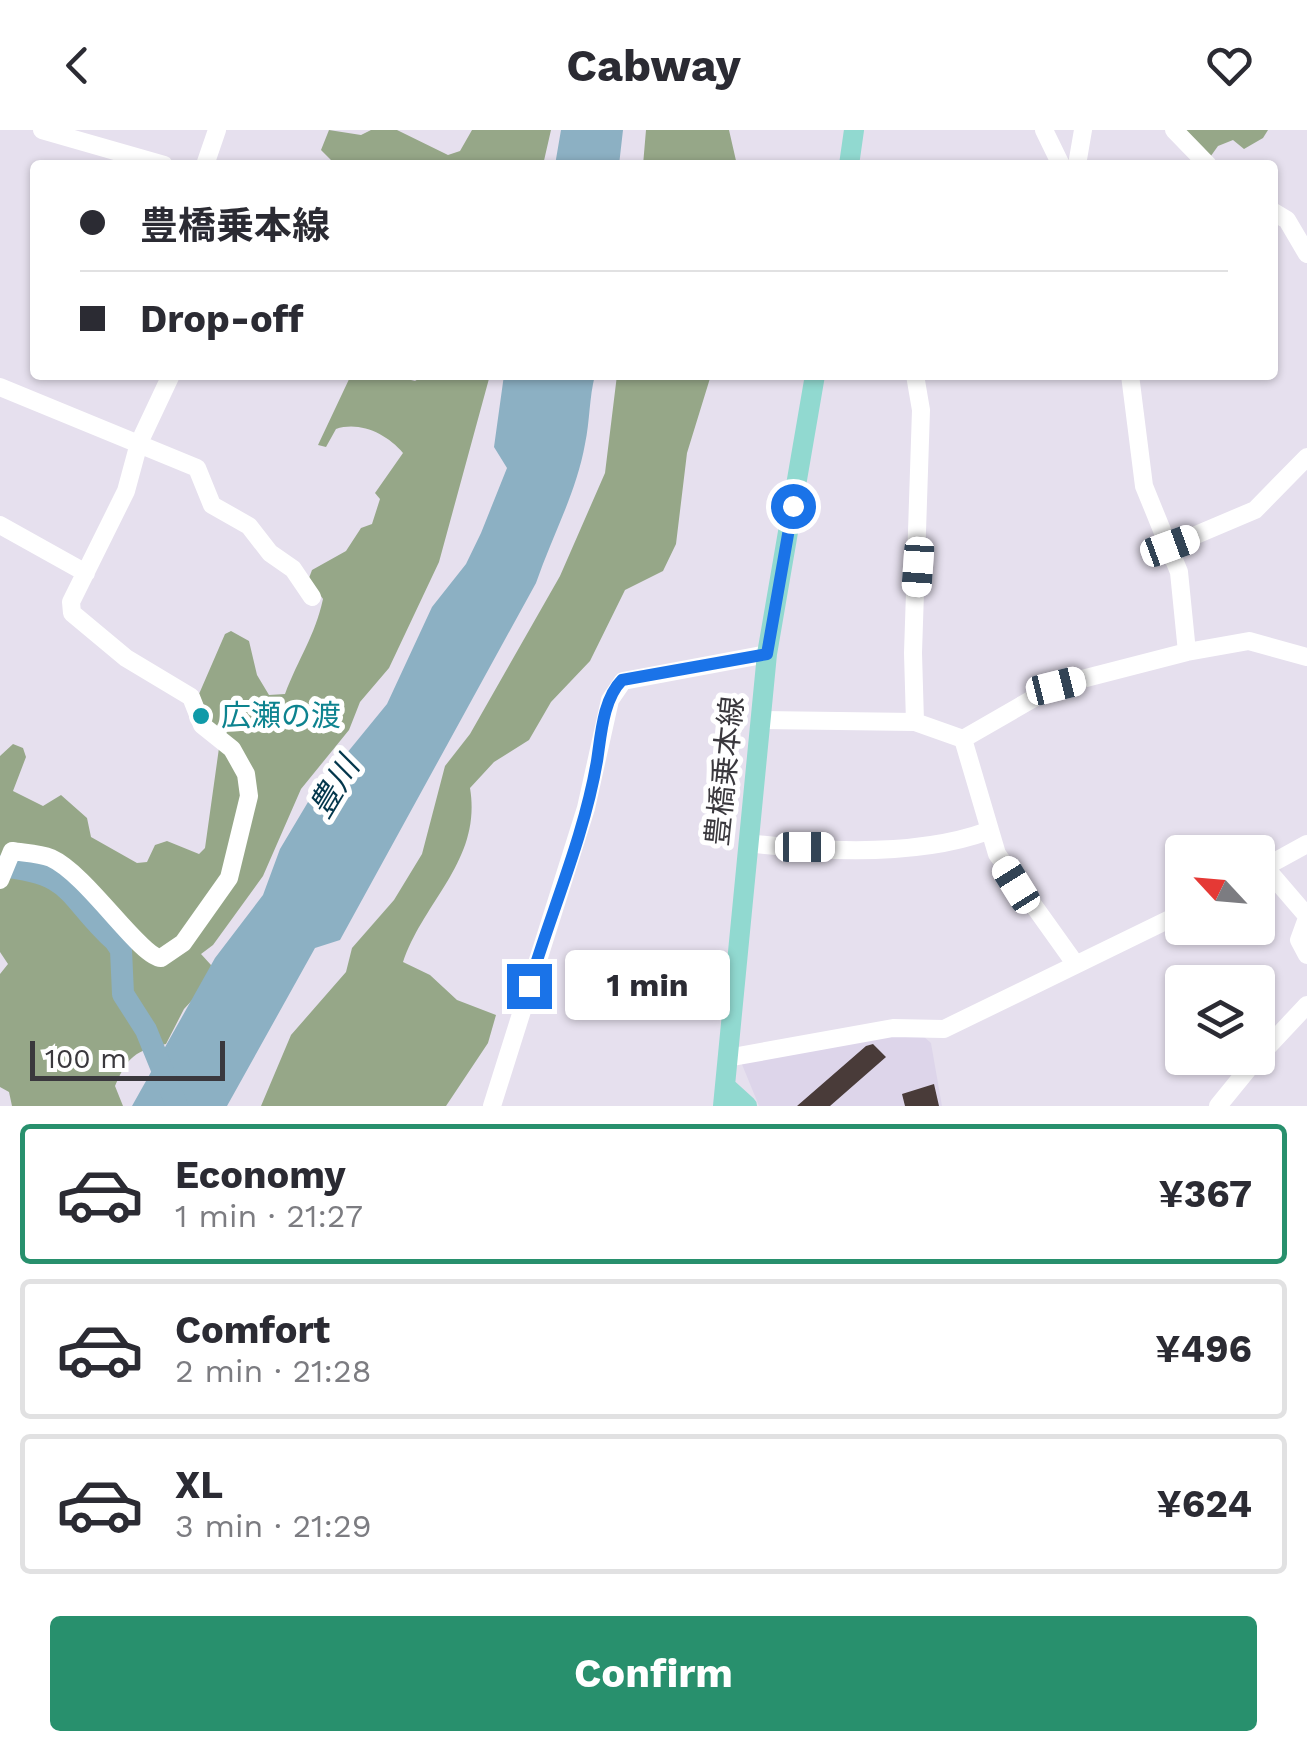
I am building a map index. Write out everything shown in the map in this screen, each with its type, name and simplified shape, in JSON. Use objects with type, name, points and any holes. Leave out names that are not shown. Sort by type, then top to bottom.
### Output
[{"type":"main road","points":[[851,160],[854,130]]},
{"type":"main road","name":"豊橋乗本線","points":[[747,1106],[724,1096],[767,654],[814,380]]},
{"type":"street","points":[[42,130],[147,160]]},
{"type":"street","points":[[207,160],[217,130]]},
{"type":"street","points":[[1044,130],[1059,160]]},
{"type":"street","points":[[1077,160],[1083,130]]},
{"type":"street","points":[[1174,130],[1203,160]]},
{"type":"street","points":[[1278,215],[1287,220],[1307,254]]},
{"type":"street","points":[[1,879],[12,851],[53,859],[82,878],[122,919],[144,952],[161,958],[182,943],[218,897],[235,861],[249,796],[240,759],[207,732],[191,698],[126,658],[72,613],[71,602],[126,491],[138,443],[169,380]]},
{"type":"street","points":[[916,380],[922,410],[913,653],[916,722]]},
{"type":"street","points":[[1131,380],[1144,486],[1179,572],[1187,652]]},
{"type":"street","points":[[0,388],[197,468],[212,505],[249,526],[270,552],[293,569],[312,597]]},
{"type":"street","points":[[1170,546],[1255,510],[1307,457]]},
{"type":"street","points":[[0,525],[86,573]]},
{"type":"street","points":[[760,720],[916,722],[963,739],[1056,686],[1187,652],[1249,641],[1307,656]]},
{"type":"street","points":[[492,1106],[586,808],[602,727],[616,686],[622,680],[767,654]]},
{"type":"street","points":[[963,739],[988,831],[1016,885],[1074,962]]},
{"type":"street","points":[[748,843],[874,848],[969,838],[988,831]]},
{"type":"street","points":[[1275,861],[1307,844]]},
{"type":"street","points":[[1275,884],[1307,917],[1299,940],[1307,955]]},
{"type":"street","points":[[728,1058],[893,1028],[935,1032],[1074,962],[1127,942],[1165,922]]},
{"type":"street","points":[[1275,1038],[1307,1005]]},
{"type":"street","points":[[1218,1106],[1243,1075]]},
{"type":"shaded area","points":[[894,1035],[923,1036],[931,1043],[942,1106],[759,1106],[741,1062]]},
{"type":"green space","points":[[329,130],[361,135],[371,130],[397,130],[448,155],[460,151],[472,130],[551,130],[544,160],[331,160],[321,150]]},
{"type":"green space","points":[[646,130],[729,130],[736,160],[643,160]]},
{"type":"green space","points":[[1181,130],[1268,130],[1263,138],[1244,149],[1233,140],[1218,146],[1208,160]]},
{"type":"green space","points":[[349,380],[489,380],[439,562],[389,668],[360,702],[349,730],[301,789],[263,876],[213,945],[201,954],[211,965],[209,982],[184,1009],[166,1044],[140,1052],[124,1068],[115,1086],[123,1106],[12,1106],[9,1092],[0,1087],[0,974],[8,964],[0,952],[0,756],[13,744],[23,748],[26,757],[13,791],[43,806],[61,795],[87,818],[91,837],[137,863],[147,862],[155,845],[167,841],[199,854],[205,848],[219,748],[199,694],[225,634],[231,631],[249,641],[257,675],[269,695],[285,694],[316,625],[323,599],[309,578],[312,570],[346,551],[361,528],[372,524],[380,499],[375,493],[403,453],[381,435],[354,427],[336,429],[326,447],[318,445]]},
{"type":"green space","points":[[616,380],[709,380],[687,453],[676,544],[663,571],[625,590],[590,661],[551,702],[529,740],[494,762],[470,788],[468,837],[460,858],[403,962],[430,975],[457,1000],[496,1015],[488,1043],[446,1106],[261,1106],[291,1035],[346,972],[352,948],[394,900],[422,854],[445,766],[470,734],[560,576],[605,473]]},
{"type":"water","points":[[561,130],[623,130],[620,160],[556,160]]},
{"type":"water","name":"豊川","points":[[503,380],[594,380],[581,462],[536,583],[340,940],[315,948],[227,1106],[132,1106],[215,958],[263,895],[280,849],[311,797],[387,704],[432,607],[466,564],[507,468],[494,447]]},
{"type":"building","points":[[873,1044],[886,1057],[830,1106],[797,1106],[866,1046]]},
{"type":"building","points":[[934,1084],[939,1106],[905,1106],[902,1094]]},
{"type":"waterway","points":[[0,866],[57,881],[115,941],[121,950],[123,994],[146,1030],[177,1106]]},
{"type":"place","name":"広瀬の渡","points":[[201,716]]},
{"type":"route","points":[[529,986],[586,808],[602,727],[616,686],[622,680],[767,654],[793,506]]}]
